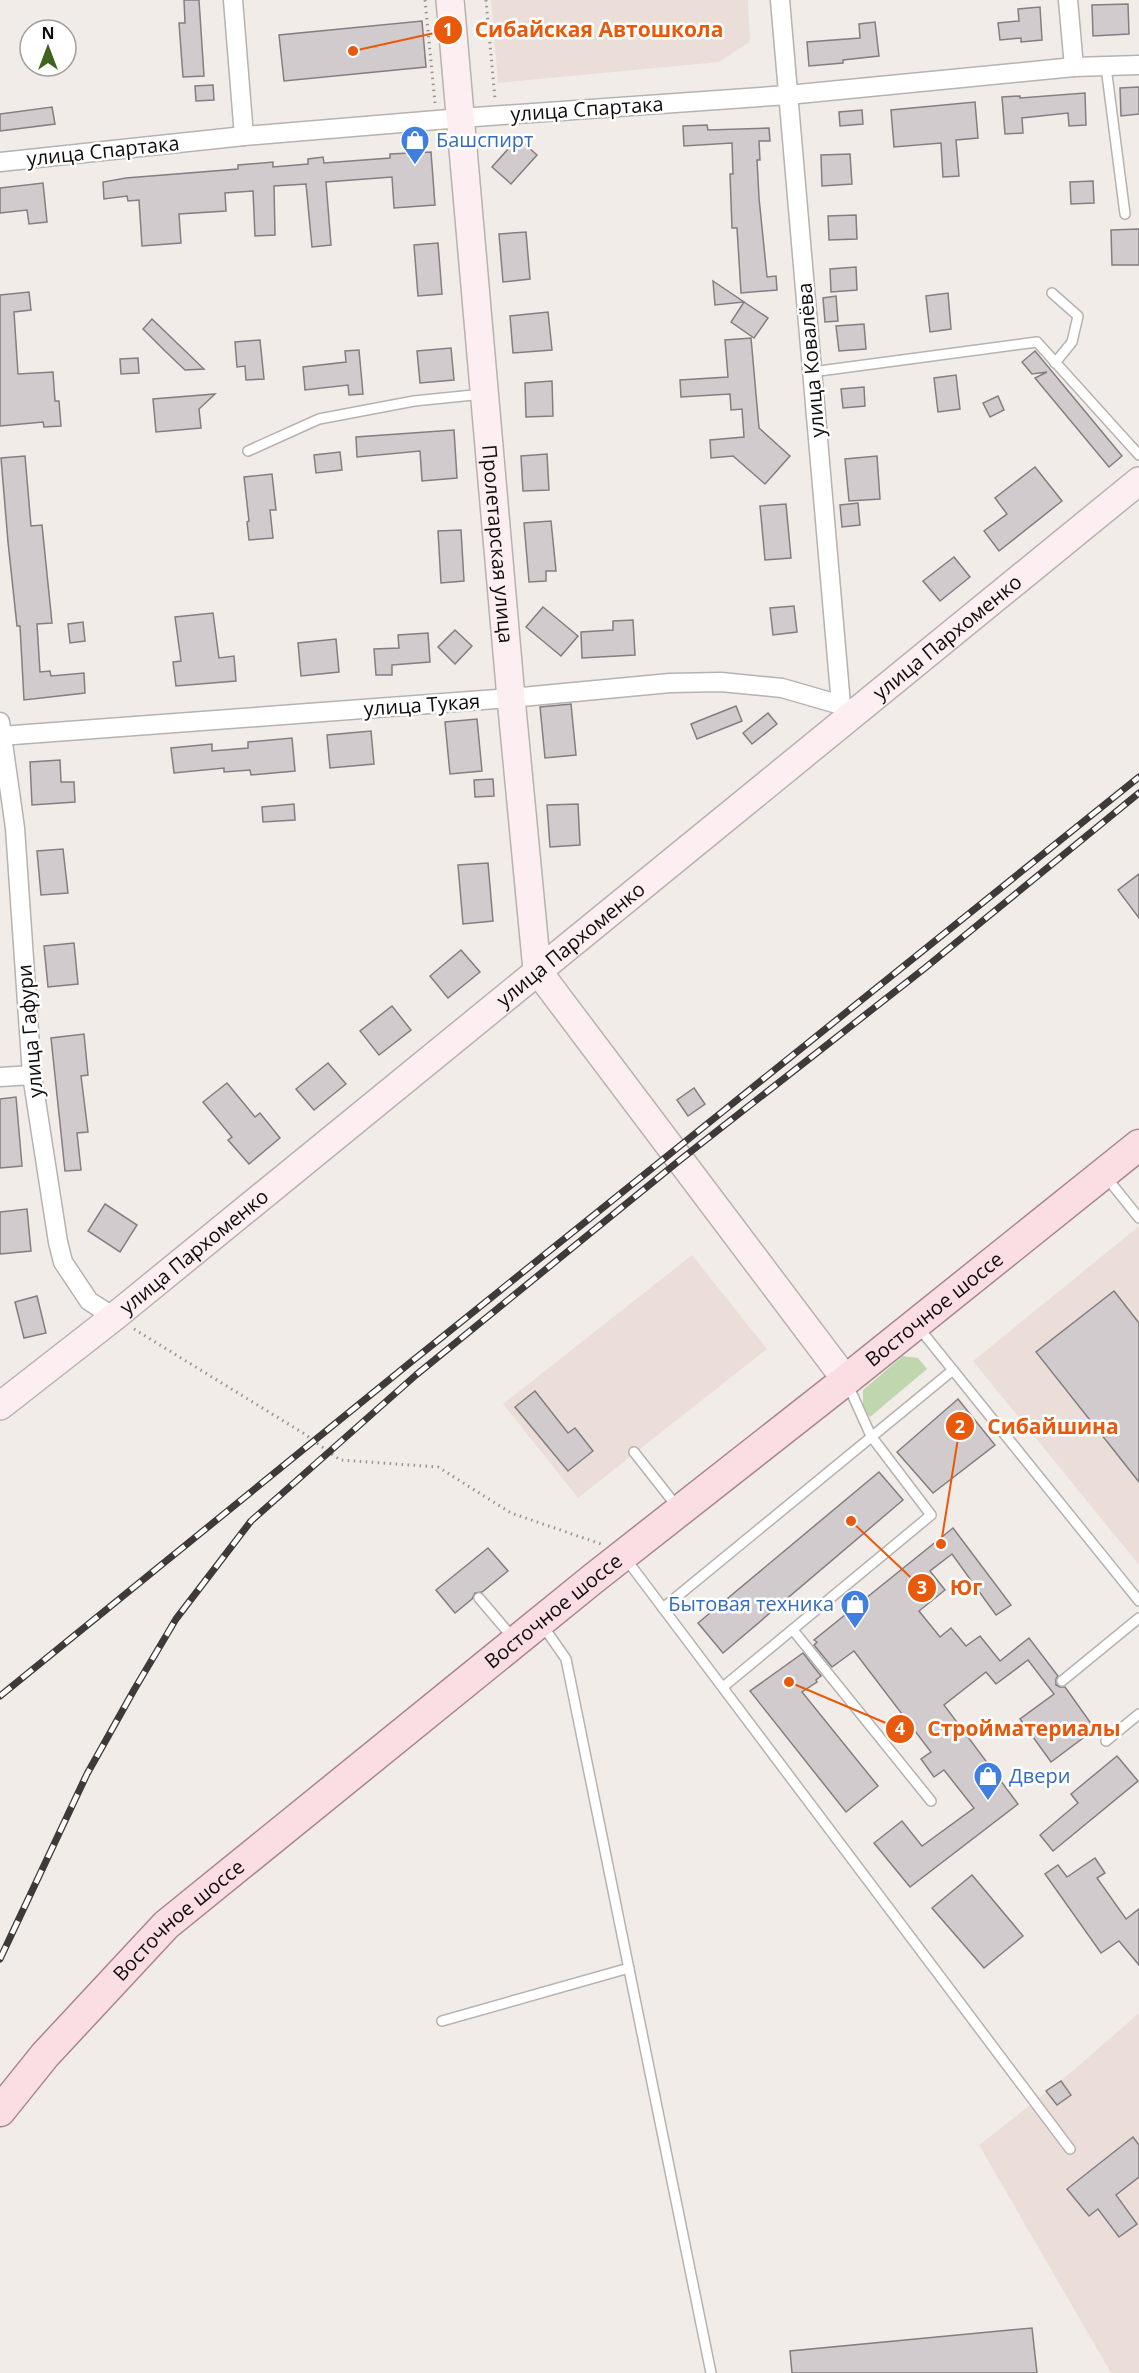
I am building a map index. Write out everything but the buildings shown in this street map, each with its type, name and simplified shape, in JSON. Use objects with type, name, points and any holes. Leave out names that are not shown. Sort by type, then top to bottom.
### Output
[{"type":"main road","name":"Пролетарская улица","points":[[450,0],[448,119],[485,394],[537,970]]},
{"type":"main road","name":"улица Пархоменко","points":[[2,1403],[114,1317],[537,970],[845,711],[1139,481]]},
{"type":"main road","points":[[537,970],[846,1380]]},
{"type":"main road","name":"Восточное шоссе","points":[[0,2110],[45,2055],[166,1924],[623,1554],[846,1380],[1139,1145]]},
{"type":"street","points":[[233,0],[244,136]]},
{"type":"street","name":"улица Ковалёва","points":[[780,0],[812,372],[845,711]]},
{"type":"street","points":[[1068,0],[1074,67]]},
{"type":"street","name":"улица Спартака","points":[[0,162],[244,136],[496,115],[789,95],[1074,67],[1139,64]]},
{"type":"street","name":"улица Тукая","points":[[0,736],[511,698],[638,686],[721,682],[782,688],[845,711]]},
{"type":"street","name":"улица Гафури","points":[[0,722],[0,736],[15,828],[32,1075],[58,1242],[63,1262],[89,1301],[114,1317]]},
{"type":"street","points":[[0,1077],[32,1075]]},
{"type":"lane","points":[[1106,67],[1125,214]]},
{"type":"lane","points":[[1052,293],[1078,316],[1072,342],[1055,363]]},
{"type":"lane","points":[[812,372],[1037,342],[1139,455]]},
{"type":"lane","points":[[248,451],[319,419],[414,401],[485,394]]},
{"type":"lane","points":[[1103,1173],[1139,1218]]},
{"type":"lane","points":[[916,1323],[1139,1601]]},
{"type":"lane","points":[[663,1608],[954,1370]]},
{"type":"lane","points":[[723,1687],[931,1515],[871,1436],[846,1380]]},
{"type":"lane","points":[[634,1452],[680,1510]]},
{"type":"lane","points":[[623,1554],[1070,2149]]},
{"type":"lane","points":[[479,1598],[515,1641]]},
{"type":"lane","points":[[1062,1681],[1139,1618]]},
{"type":"lane","points":[[539,1622],[566,1659],[711,2373]]},
{"type":"lane","points":[[793,1630],[931,1801]]},
{"type":"lane","points":[[1106,1741],[1139,1714]]},
{"type":"lane","points":[[442,2021],[629,1968]]},
{"type":"path","points":[[425,0],[448,119]]},
{"type":"path","points":[[486,0],[496,115]]},
{"type":"path","points":[[114,1317],[303,1433],[340,1460],[438,1467],[511,1513],[588,1538],[623,1554]]},
{"type":"shaded area","points":[[491,0],[748,0],[750,42],[719,62],[498,83]]},
{"type":"shaded area","points":[[1139,1226],[1139,1565],[973,1361]]},
{"type":"shaded area","points":[[692,1255],[767,1349],[578,1498],[503,1404]]},
{"type":"shaded area","points":[[1139,2013],[1139,2373],[1111,2373],[979,2145],[1061,2081]]},
{"type":"green space","points":[[903,1356],[918,1358],[927,1369],[870,1417],[863,1409],[863,1390]]},
{"type":"railway","points":[[0,1696],[411,1362],[1139,777]]},
{"type":"railway","points":[[0,1959],[87,1774],[134,1690],[176,1619],[251,1521],[416,1375],[680,1160],[925,968],[1139,793]]},
{"type":"place","name":"Сибайская Автошкола","points":[[353,51]]},
{"type":"place","name":"Башспирт","points":[[415,166]]},
{"type":"place","name":"Юг","points":[[851,1521]]},
{"type":"place","name":"Сибайшина","points":[[941,1544]]},
{"type":"place","name":"Бытовая техника","points":[[855,1630]]},
{"type":"place","name":"Стройматериалы","points":[[789,1682]]},
{"type":"place","name":"Двери","points":[[988,1802]]}]
